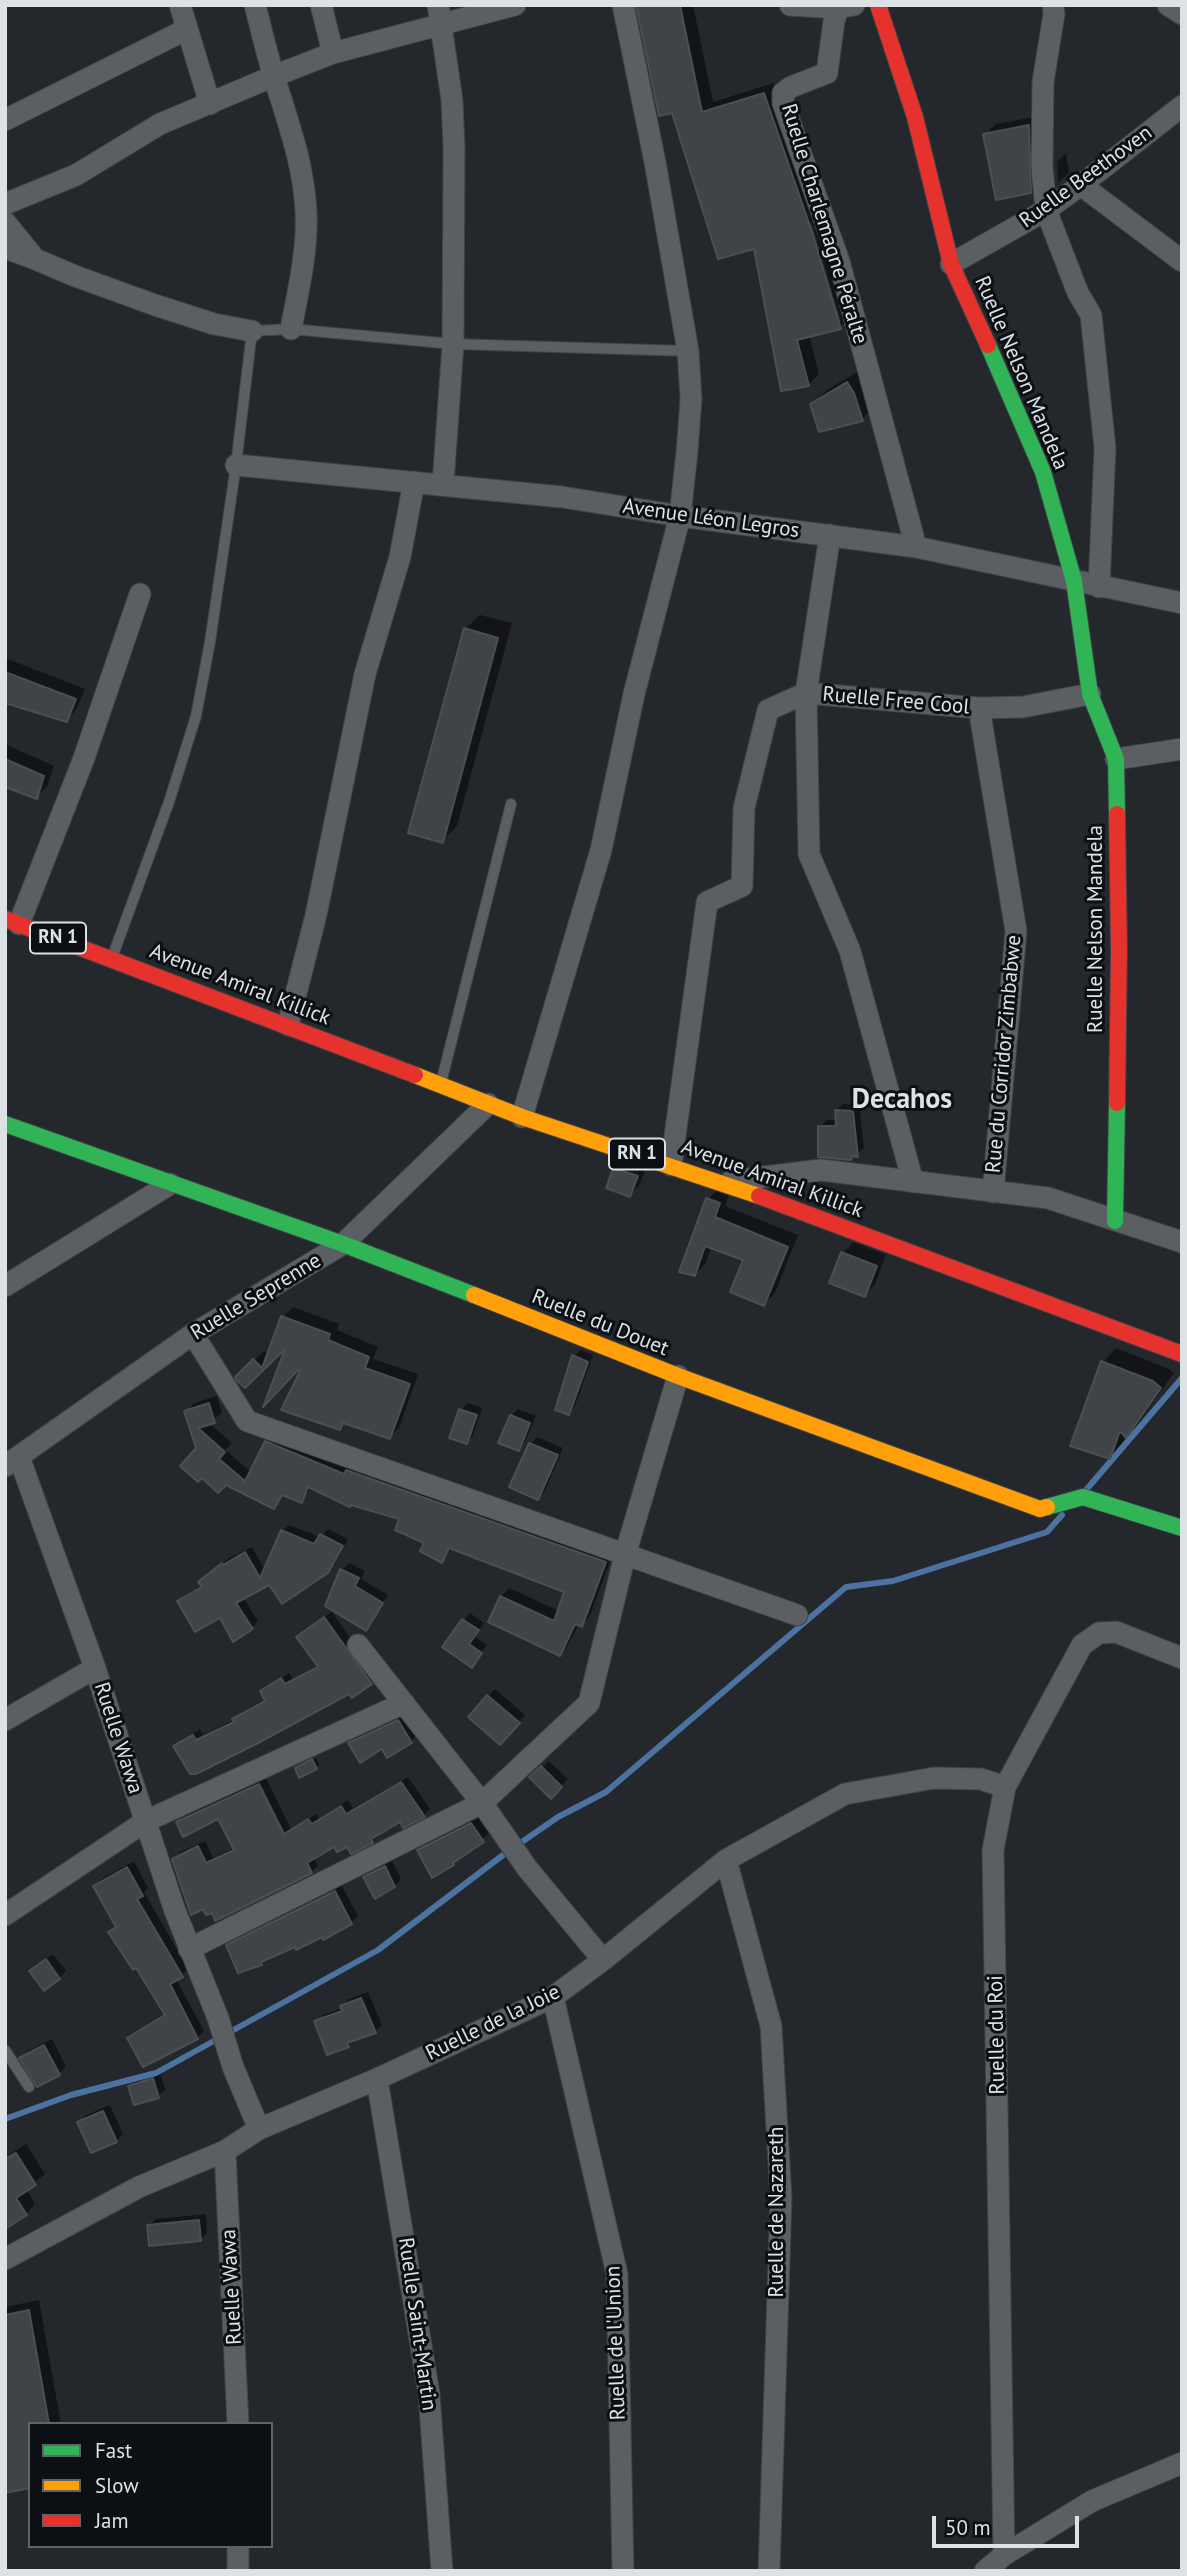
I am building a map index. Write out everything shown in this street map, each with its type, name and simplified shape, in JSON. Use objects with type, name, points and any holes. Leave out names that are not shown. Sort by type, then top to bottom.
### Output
[{"type":"street","points":[[180,5],[210,104]]},
{"type":"street","points":[[254,5],[295,140],[303,180],[306,214],[304,254],[291,329]]},
{"type":"street","points":[[321,5],[333,53]]},
{"type":"street","points":[[5,205],[76,175],[160,124],[274,76],[440,15],[515,5]]},
{"type":"street","points":[[522,1117],[601,849],[634,694],[680,516],[691,399],[688,351],[655,162],[623,5]]},
{"type":"street","name":"Ruelle Charlemagne Péralte","points":[[790,5],[844,6]]},
{"type":"street","name":"Ruelle Nelson Mandela","points":[[878,5],[915,117],[951,264],[1043,472],[1074,581],[1090,694],[1116,759],[1119,948],[1115,1221]]},
{"type":"street","points":[[1053,5],[1054,14],[1043,82],[1042,167],[1046,210],[1077,293],[1091,315],[1105,448],[1099,587]]},
{"type":"street","points":[[1168,5],[1182,14]]},
{"type":"street","name":"Ruelle Charlemagne Péralte","points":[[844,6],[834,21],[827,73],[791,87],[783,93],[783,103],[839,261],[916,547]]},
{"type":"street","points":[[440,15],[452,100],[454,148],[453,344],[443,484]]},
{"type":"street","points":[[5,120],[187,29]]},
{"type":"street","name":"Ruelle Beethoven","points":[[951,264],[1046,210],[1182,106]]},
{"type":"street","points":[[1081,185],[1182,261]]},
{"type":"street","points":[[5,222],[35,259]]},
{"type":"street","points":[[5,248],[178,313],[214,324],[252,331]]},
{"type":"street","name":"Avenue Léon Legros","points":[[236,465],[562,498],[916,547],[1182,603]]},
{"type":"street","points":[[288,1025],[316,915],[365,674],[400,557],[414,482]]},
{"type":"street","points":[[830,535],[806,693],[809,854],[849,951],[912,1182]]},
{"type":"street","points":[[12,921],[84,758],[139,594]]},
{"type":"street","name":"Ruelle Free Cool","points":[[671,1165],[707,902],[742,886],[744,808],[768,710],[806,693],[979,708],[1023,707],[1090,694]]},
{"type":"street","name":"Rue du Corridor Zimbabwe","points":[[979,708],[1016,931],[993,1192]]},
{"type":"street","points":[[1116,759],[1182,748]]},
{"type":"street","name":"RN 1","points":[[12,921],[111,958]]},
{"type":"street","name":"Avenue Amiral Killick","points":[[111,958],[522,1117],[721,1182],[1182,1354]]},
{"type":"street","name":"Ruelle Seprenne","points":[[12,1462],[193,1334],[343,1244],[488,1104]]},
{"type":"street","name":"Ruelle du Douet","points":[[5,1124],[343,1244],[678,1376],[1040,1509],[1083,1497],[1182,1528]]},
{"type":"street","points":[[721,1182],[821,1170],[1048,1198],[1182,1242]]},
{"type":"street","points":[[10,1279],[170,1184]]},
{"type":"street","points":[[193,1334],[247,1420],[797,1615]]},
{"type":"street","points":[[189,1949],[482,1803],[589,1703],[625,1555],[678,1376]]},
{"type":"street","name":"Ruelle Wawa","points":[[12,1462],[95,1668],[189,1949],[259,2129]]},
{"type":"street","name":"Ruelle du Roi","points":[[1004,2555],[993,1850],[1005,1787],[1082,1645],[1099,1633],[1116,1632],[1182,1658]]},
{"type":"street","points":[[358,1645],[482,1803],[527,1868],[603,1960]]},
{"type":"street","points":[[5,1720],[95,1668]]},
{"type":"street","points":[[5,1914],[146,1821],[404,1703]]},
{"type":"street","name":"Ruelle de la Joie","points":[[5,2259],[139,2187],[225,2151],[259,2129],[377,2079],[553,1997],[726,1860],[845,1794],[933,1778],[981,1779],[1005,1787]]},
{"type":"street","name":"Ruelle de Nazareth","points":[[726,1860],[771,2026],[780,2185],[769,2571]]},
{"type":"street","name":"Ruelle de l'Union","points":[[553,1997],[617,2274],[623,2571]]},
{"type":"street","name":"Ruelle Saint-Martin","points":[[377,2079],[429,2394],[442,2571]]},
{"type":"street","name":"Ruelle Wawa","points":[[225,2151],[238,2422]]},
{"type":"street","points":[[985,2571],[1004,2555],[1092,2501],[1182,2463]]},
{"type":"street","points":[[238,2548],[238,2571]]},
{"type":"lane","points":[[111,958],[169,802],[196,716],[210,642],[236,465],[252,331],[291,329],[453,344],[688,351]]},
{"type":"lane","points":[[440,1086],[511,804]]},
{"type":"lane","points":[[5,2050],[29,2087]]},
{"type":"building","points":[[636,5],[680,5],[702,112],[764,93],[812,232],[841,329],[797,340],[809,386],[781,391],[754,249],[718,259],[672,113],[659,116]]},
{"type":"building","points":[[1029,125],[1031,193],[996,200],[983,134]]},
{"type":"building","points":[[847,382],[854,393],[863,421],[819,432],[810,404]]},
{"type":"building","points":[[464,628],[498,638],[443,843],[408,833]]},
{"type":"building","points":[[5,672],[76,699],[67,722],[5,703]]},
{"type":"building","points":[[5,759],[44,776],[37,799],[5,787]]},
{"type":"building","points":[[835,1110],[853,1111],[858,1157],[852,1156],[851,1160],[818,1157],[818,1126],[836,1126]]},
{"type":"building","points":[[613,1168],[638,1176],[630,1197],[606,1188]]},
{"type":"building","points":[[706,1198],[720,1203],[715,1217],[788,1247],[764,1306],[730,1292],[743,1260],[705,1246],[695,1276],[679,1272]]},
{"type":"building","points":[[841,1252],[877,1266],[865,1297],[829,1283]]},
{"type":"building","points":[[281,1316],[330,1334],[328,1340],[369,1357],[365,1368],[410,1384],[390,1439],[343,1423],[340,1430],[281,1410],[300,1371],[298,1370],[263,1407],[285,1349],[245,1388],[237,1381],[235,1377],[253,1359],[262,1368]]},
{"type":"building","points":[[572,1355],[588,1362],[569,1415],[555,1410]]},
{"type":"building","points":[[1101,1361],[1153,1381],[1161,1388],[1126,1438],[1120,1431],[1110,1459],[1070,1446]]},
{"type":"building","points":[[209,1403],[215,1423],[198,1428],[225,1452],[219,1459],[245,1481],[265,1441],[344,1474],[346,1470],[606,1562],[582,1627],[575,1624],[560,1656],[488,1622],[500,1596],[554,1621],[564,1592],[449,1548],[442,1563],[420,1551],[424,1543],[395,1530],[399,1519],[351,1505],[350,1507],[308,1487],[302,1503],[282,1495],[274,1509],[226,1485],[218,1493],[202,1478],[198,1482],[180,1466],[196,1448],[184,1411]]},
{"type":"building","points":[[459,1409],[477,1415],[467,1444],[449,1438]]},
{"type":"building","points":[[510,1415],[530,1423],[519,1451],[498,1443]]},
{"type":"building","points":[[529,1443],[558,1455],[538,1500],[509,1487]]},
{"type":"building","points":[[281,1530],[314,1544],[320,1534],[343,1546],[328,1573],[282,1604],[269,1585],[236,1603],[253,1629],[233,1642],[220,1618],[195,1632],[177,1601],[202,1587],[198,1582],[222,1563],[223,1565],[245,1552],[260,1578]]},
{"type":"building","points":[[340,1569],[359,1578],[355,1586],[383,1603],[366,1631],[325,1606]]},
{"type":"building","points":[[324,1617],[372,1684],[352,1698],[349,1694],[258,1743],[196,1774],[190,1774],[173,1746],[193,1735],[196,1740],[234,1722],[232,1719],[265,1701],[260,1691],[281,1678],[285,1684],[318,1667],[296,1637]]},
{"type":"building","points":[[462,1619],[479,1630],[469,1644],[482,1653],[472,1668],[442,1647]]},
{"type":"building","points":[[487,1695],[520,1723],[500,1745],[468,1717]]},
{"type":"building","points":[[398,1720],[412,1743],[387,1758],[382,1749],[360,1763],[348,1743]]},
{"type":"building","points":[[312,1759],[317,1769],[299,1778],[295,1768]]},
{"type":"building","points":[[541,1766],[562,1787],[551,1799],[529,1777]]},
{"type":"building","points":[[401,1782],[425,1817],[403,1828],[400,1822],[371,1839],[373,1843],[351,1854],[347,1847],[337,1852],[334,1847],[307,1863],[312,1873],[215,1921],[212,1913],[206,1915],[203,1909],[191,1915],[172,1859],[198,1846],[206,1863],[234,1850],[218,1819],[183,1837],[176,1822],[259,1784],[284,1834],[308,1819],[312,1824],[341,1806],[346,1814]]},
{"type":"building","points":[[471,1823],[484,1842],[432,1878],[417,1850]]},
{"type":"building","points":[[385,1866],[395,1887],[375,1899],[363,1877]]},
{"type":"building","points":[[127,1867],[143,1896],[137,1899],[183,1977],[170,1984],[198,2039],[143,2067],[127,2038],[165,2015],[136,1968],[133,1970],[108,1932],[116,1927],[93,1886]]},
{"type":"building","points":[[335,1891],[352,1924],[323,1940],[322,1937],[296,1950],[295,1947],[261,1962],[262,1965],[238,1973],[226,1945]]},
{"type":"building","points":[[46,1959],[60,1979],[44,1991],[29,1971]]},
{"type":"building","points":[[361,1998],[376,2033],[347,2043],[349,2047],[327,2055],[314,2021],[342,2011],[340,2006]]},
{"type":"building","points":[[44,2045],[60,2075],[37,2087],[19,2058]]},
{"type":"building","points":[[153,2078],[159,2098],[134,2105],[128,2086]]},
{"type":"building","points":[[103,2111],[117,2142],[91,2153],[77,2122]]},
{"type":"building","points":[[16,2153],[36,2185],[16,2198],[27,2215],[5,2229],[5,2159]]},
{"type":"building","points":[[199,2220],[201,2241],[149,2246],[147,2225]]},
{"type":"building","points":[[29,2310],[49,2422],[28,2422],[28,2488],[5,2493],[5,2315]]},
{"type":"waterway","points":[[1086,1490],[1182,1378]]},
{"type":"waterway","points":[[5,2119],[71,2095],[156,2073],[378,1950],[503,1855],[558,1817],[606,1792],[846,1587],[893,1581],[1047,1532],[1062,1515]]},
{"type":"traffic: fast","points":[[988,345],[1043,472],[1074,581],[1090,694],[1116,759],[1117,814]]},
{"type":"traffic: fast","points":[[1115,1221],[1117,1103]]},
{"type":"traffic: fast","points":[[5,1124],[343,1244],[474,1295]]},
{"type":"traffic: fast","points":[[1047,1507],[1083,1497],[1182,1528]]},
{"type":"traffic: slow","points":[[415,1075],[522,1117],[759,1196]]},
{"type":"traffic: slow","points":[[474,1295],[678,1376],[1040,1509],[1047,1507]]},
{"type":"traffic: jam","points":[[878,5],[915,117],[951,264],[988,345]]},
{"type":"traffic: jam","points":[[1117,814],[1117,1103]]},
{"type":"traffic: jam","points":[[5,919],[415,1075]]},
{"type":"traffic: jam","points":[[759,1196],[1182,1354]]},
{"type":"district","name":"Decahos","points":[[902,1100]]}]
